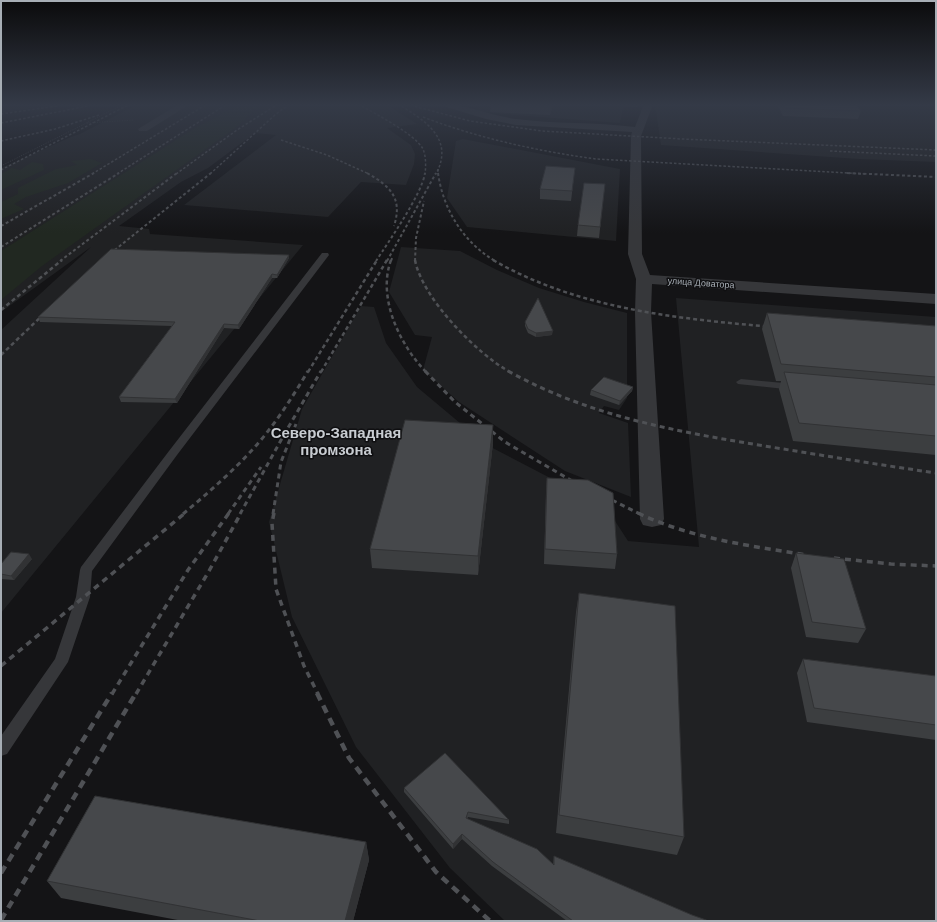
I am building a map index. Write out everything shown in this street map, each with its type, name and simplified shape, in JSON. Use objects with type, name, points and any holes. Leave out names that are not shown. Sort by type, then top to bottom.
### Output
[{"type":"street","points":[[636,147],[635,254],[644,279],[643,327],[652,519]]},
{"type":"street","name":"улица Доватора","points":[[644,279],[936,300]]},
{"type":"lane","points":[[1,749],[61,662],[84,597],[86,570],[173,453],[325,255]]},
{"type":"lane","points":[[741,382],[804,388]]},
{"type":"path","points":[[1,166],[39,147]]},
{"type":"shaded area","points":[[48,147],[236,147],[208,168],[181,182],[119,226],[149,229],[150,234],[303,245],[1,613],[1,330],[91,247],[1,312],[1,168]]},
{"type":"shaded area","points":[[165,147],[209,147],[42,266],[1,300],[1,251]]},
{"type":"shaded area","points":[[260,147],[412,147],[415,154],[414,164],[406,185],[361,182],[328,217],[184,205]]},
{"type":"shaded area","points":[[455,147],[505,147],[620,169],[616,241],[467,227],[447,198]]},
{"type":"shaded area","points":[[690,147],[936,147],[936,162],[859,159]]},
{"type":"shaded area","points":[[91,159],[102,163],[68,183],[26,197],[14,204],[24,209],[1,219],[1,202],[18,194],[18,188],[56,169],[77,165],[71,161]]},
{"type":"shaded area","points":[[32,162],[43,164],[44,170],[1,190],[1,174],[12,168],[20,170]]},
{"type":"shaded area","points":[[401,247],[460,251],[497,270],[539,288],[627,313],[627,398],[619,410],[604,406],[599,413],[628,423],[631,497],[565,471],[459,402],[423,370],[432,337],[415,335],[389,292]]},
{"type":"shaded area","points":[[676,298],[936,317],[936,921],[505,921],[450,868],[356,747],[292,617],[269,522],[302,409],[361,306],[374,307],[386,343],[417,387],[485,444],[606,507],[628,541],[699,547]]},
{"type":"building","points":[[546,166],[575,168],[572,191],[540,189]]},
{"type":"building","points":[[584,183],[605,184],[600,227],[578,225]]},
{"type":"building","points":[[111,249],[289,255],[277,275],[272,274],[238,325],[224,324],[175,399],[119,397],[175,322],[38,317]]},
{"type":"building","points":[[538,298],[553,331],[536,333],[528,329],[525,322]]},
{"type":"building","points":[[767,313],[936,326],[936,377],[781,364]]},
{"type":"building","points":[[784,372],[936,385],[936,436],[799,423]]},
{"type":"building","points":[[604,377],[633,387],[620,401],[591,390]]},
{"type":"building","points":[[405,420],[493,425],[478,556],[370,549]]},
{"type":"building","points":[[547,478],[588,480],[613,493],[617,554],[545,549]]},
{"type":"building","points":[[11,552],[29,554],[11,576],[1,574],[1,564]]},
{"type":"building","points":[[796,553],[844,559],[866,629],[812,622]]},
{"type":"building","points":[[579,593],[675,606],[684,837],[559,815]]},
{"type":"building","points":[[803,659],[936,676],[936,725],[814,708]]},
{"type":"building","points":[[445,753],[509,820],[468,812],[466,818],[537,849],[554,865],[554,856],[709,921],[573,921],[493,862],[462,834],[453,844],[404,788]]},
{"type":"building","points":[[95,796],[366,842],[345,921],[260,921],[47,881]]},
{"type":"railway","points":[[1,170],[46,147]]},
{"type":"railway","points":[[92,174],[136,147]]},
{"type":"railway","points":[[117,174],[159,147]]},
{"type":"railway","points":[[176,174],[213,147]]},
{"type":"railway","points":[[210,174],[240,147]]},
{"type":"railway","points":[[303,147],[327,155],[368,173]]},
{"type":"railway","points":[[422,147],[425,155],[425,174]]},
{"type":"railway","points":[[436,174],[441,161],[441,147]]},
{"type":"railway","points":[[528,147],[596,159],[857,173]]},
{"type":"railway","points":[[867,147],[936,150]]},
{"type":"railway","points":[[830,151],[936,156]]},
{"type":"railway","points":[[1,226],[94,173]]},
{"type":"railway","points":[[1,247],[119,173]]},
{"type":"railway","points":[[60,261],[177,173]]},
{"type":"railway","points":[[106,257],[211,173]]},
{"type":"railway","points":[[368,173],[388,188],[392,194],[397,208],[394,226]]},
{"type":"railway","points":[[376,261],[412,205],[423,182],[425,173]]},
{"type":"railway","points":[[387,261],[436,173]]},
{"type":"railway","points":[[438,173],[445,199],[456,223],[473,244],[495,261]]},
{"type":"railway","points":[[847,173],[857,173]]},
{"type":"railway","points":[[857,173],[936,177]]},
{"type":"railway","points":[[857,173],[867,174]]},
{"type":"railway","points":[[415,260],[416,238],[424,201]]},
{"type":"railway","points":[[391,261],[393,256]]},
{"type":"railway","points":[[1,310],[62,260]]},
{"type":"railway","points":[[308,372],[377,260]]},
{"type":"railway","points":[[321,372],[387,260]]},
{"type":"railway","points":[[391,260],[387,275],[389,305],[400,335],[416,361],[426,372]]},
{"type":"railway","points":[[415,260],[428,291],[453,324],[482,352],[510,372]]},
{"type":"railway","points":[[493,260],[526,277],[559,290],[594,301],[666,315],[774,327]]},
{"type":"railway","points":[[1,355],[47,311]]},
{"type":"railway","points":[[183,514],[245,458],[261,440],[282,412],[308,371]]},
{"type":"railway","points":[[240,514],[321,371]]},
{"type":"railway","points":[[425,371],[455,402],[505,442],[579,485]]},
{"type":"railway","points":[[508,371],[539,387],[571,400],[636,421],[737,441],[936,473]]},
{"type":"railway","points":[[273,514],[281,462],[296,424]]},
{"type":"railway","points":[[228,514],[261,467]]},
{"type":"railway","points":[[604,496],[638,513]]},
{"type":"railway","points":[[1,666],[185,513]]},
{"type":"railway","points":[[112,694],[188,570],[229,513]]},
{"type":"railway","points":[[136,694],[209,571],[241,513]]},
{"type":"railway","points":[[274,513],[272,523],[276,589],[304,666],[318,694]]},
{"type":"railway","points":[[638,513],[658,522],[699,535],[807,555]]},
{"type":"railway","points":[[834,558],[891,564],[936,566]]},
{"type":"railway","points":[[1,873],[112,693]]},
{"type":"railway","points":[[1,920],[136,693]]},
{"type":"railway","points":[[317,693],[349,758],[436,872],[490,921]]},
{"type":"district","name":"Северо-Западная промзона","points":[[336,442]]}]
